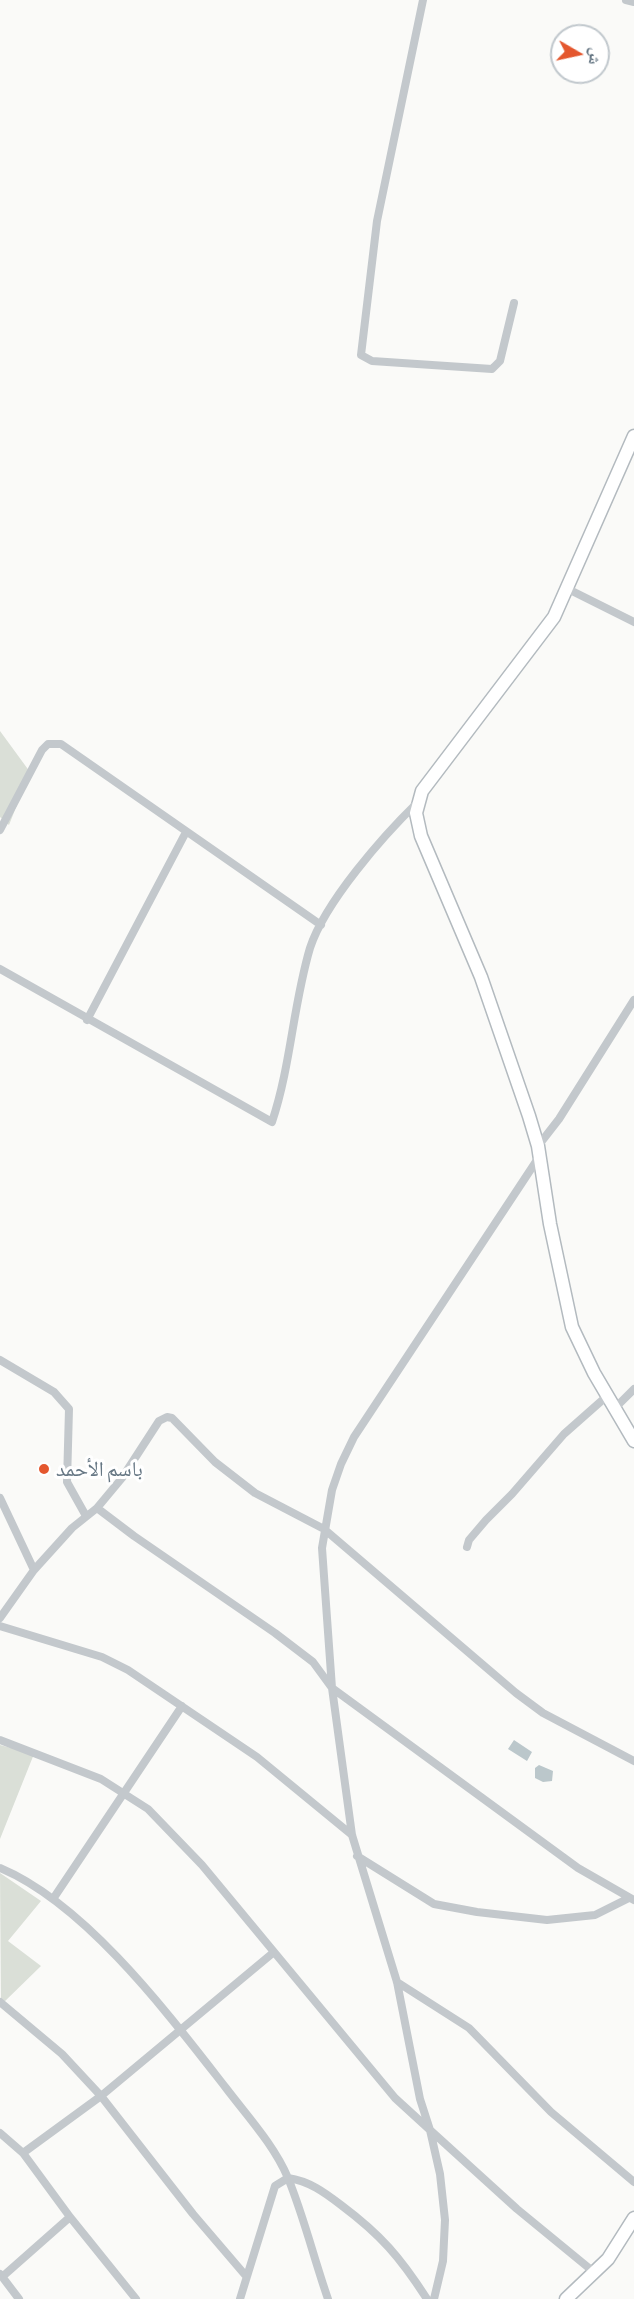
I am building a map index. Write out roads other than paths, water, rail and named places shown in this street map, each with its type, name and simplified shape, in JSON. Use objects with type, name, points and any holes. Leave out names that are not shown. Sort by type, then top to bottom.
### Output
[{"type":"street","points":[[423,0],[377,221],[361,356],[372,361],[492,369],[500,361],[514,303]]},
{"type":"street","points":[[626,0],[634,2]]},
{"type":"street","points":[[0,969],[272,1122],[291,1049],[298,996],[310,948],[321,924],[386,833],[418,802],[431,779],[554,617],[634,436]]},
{"type":"street","points":[[568,589],[634,622]]},
{"type":"street","points":[[0,830],[2,819],[42,750],[54,742],[71,748],[321,924]]},
{"type":"street","points":[[418,802],[416,821],[421,836],[481,977],[539,1151],[556,1257],[572,1327],[614,1409],[634,1441]]},
{"type":"street","points":[[87,1020],[186,831]]},
{"type":"street","points":[[434,2299],[442,2262],[446,2220],[440,2174],[420,2099],[396,1982],[352,1835],[332,1688],[322,1548],[324,1529],[340,1464],[354,1437],[634,1000]]},
{"type":"street","points":[[0,1359],[45,1386],[65,1403],[70,1416],[66,1458],[67,1482],[86,1515]]},
{"type":"street","points":[[614,1409],[634,1389]]},
{"type":"street","points":[[467,1546],[486,1520],[564,1434],[607,1396]]},
{"type":"street","points":[[0,1618],[34,1570],[86,1515],[97,1508],[122,1478],[154,1428],[167,1417],[176,1420],[215,1462],[255,1493],[324,1529],[516,1693],[543,1713],[634,1761]]},
{"type":"street","points":[[0,1498],[34,1570]]},
{"type":"street","points":[[97,1508],[275,1633],[313,1662],[332,1688],[578,1868],[632,1899]]},
{"type":"street","points":[[0,1626],[102,1657],[128,1670],[257,1757],[352,1835]]},
{"type":"street","points":[[53,1899],[182,1706]]},
{"type":"street","points":[[0,1740],[101,1779],[148,1809],[202,1865],[355,2046],[395,2098],[517,2209],[595,2273]]},
{"type":"street","points":[[357,1856],[434,1904],[477,1912],[547,1920],[595,1916],[632,1899]]},
{"type":"street","points":[[0,1868],[53,1899],[123,1964],[180,2031],[272,2148],[288,2178],[328,2299]]},
{"type":"street","points":[[23,2153],[101,2096],[274,1952]]},
{"type":"street","points":[[396,1982],[469,2028],[551,2112],[634,2182]]},
{"type":"street","points":[[0,2002],[62,2054],[101,2096],[193,2214],[246,2276]]},
{"type":"street","points":[[0,2133],[23,2153],[70,2217],[136,2299]]},
{"type":"street","points":[[240,2299],[275,2186],[288,2178],[311,2185],[368,2225],[406,2265],[427,2299]]},
{"type":"street","points":[[19,2299],[1,2275],[70,2217]]},
{"type":"street","points":[[566,2299],[595,2273],[634,2218]]},
{"type":"place","name":"باسم الأحمد","points":[[44,1469]]}]
